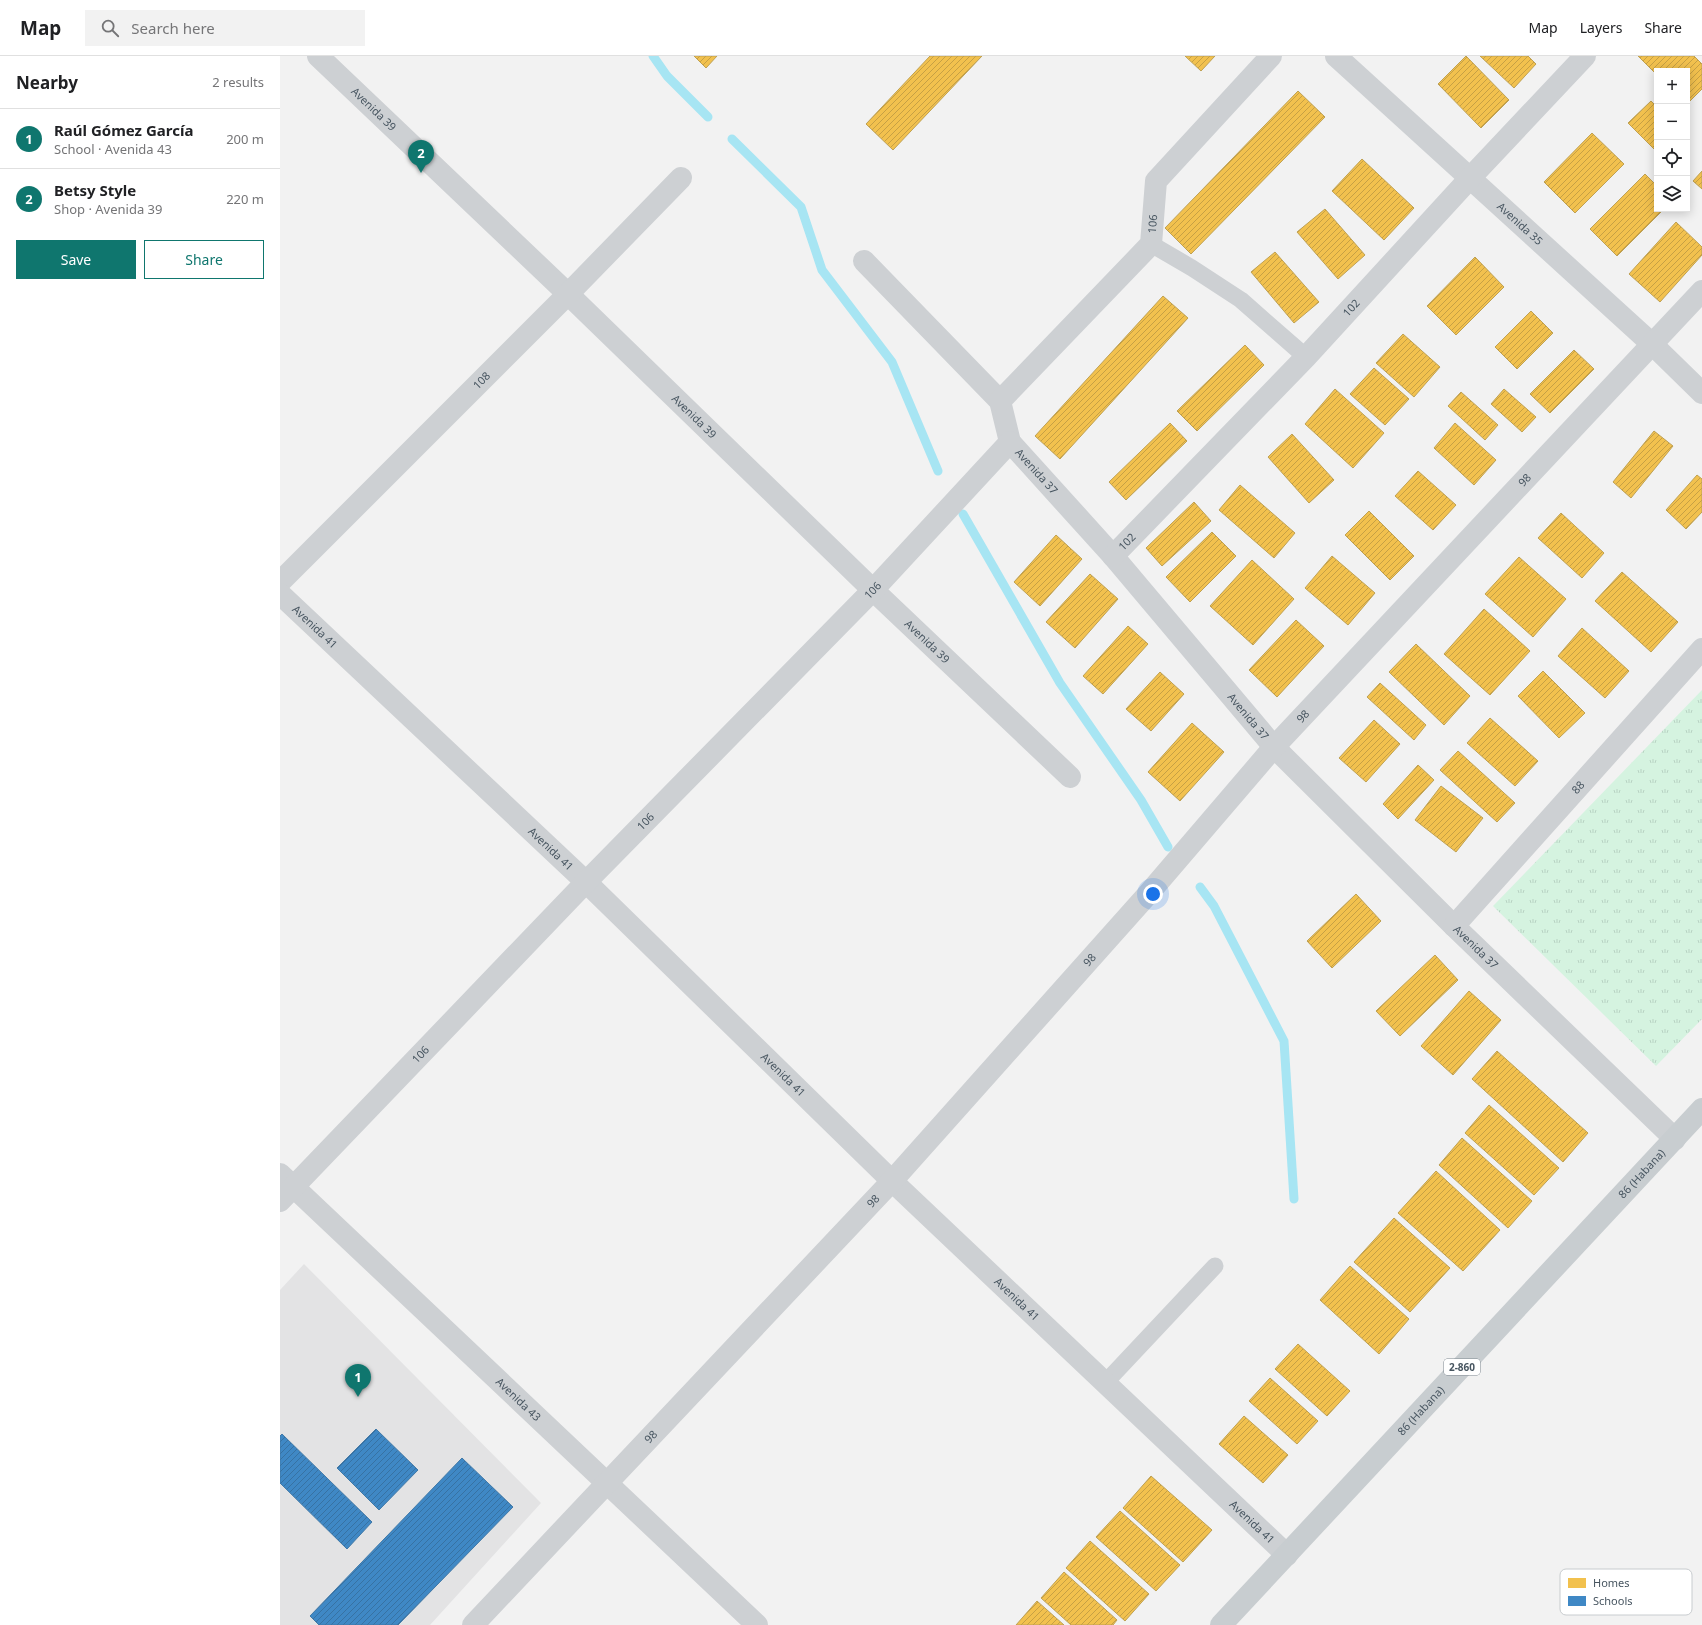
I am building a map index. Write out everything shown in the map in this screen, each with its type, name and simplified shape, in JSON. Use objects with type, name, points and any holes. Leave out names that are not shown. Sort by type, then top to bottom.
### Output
[{"type":"main road","name":"86 (Habana)","points":[[1221,1625],[1702,1110]]},
{"type":"street","name":"Avenida 39","points":[[318,56],[568,294],[872,590],[1070,777]]},
{"type":"street","name":"106","points":[[1000,401],[1151,244],[1156,181],[1271,56]]},
{"type":"street","name":"Avenida 35","points":[[1336,56],[1652,344],[1702,393]]},
{"type":"street","name":"102","points":[[1113,556],[1306,358],[1470,177],[1586,56]]},
{"type":"street","name":"108","points":[[280,582],[568,294],[681,178]]},
{"type":"street","points":[[864,261],[1000,401]]},
{"type":"street","name":"98","points":[[473,1625],[892,1181],[1149,893],[1274,747],[1702,291]]},
{"type":"street","name":"Avenida 37","points":[[1000,401],[1010,442],[1113,556],[1274,747],[1454,926],[1675,1139]]},
{"type":"street","name":"106","points":[[284,1187],[872,590],[1010,442]]},
{"type":"street","name":"Avenida 41","points":[[280,594],[586,882],[892,1181],[1287,1555]]},
{"type":"street","name":"88","points":[[1454,926],[1702,649]]},
{"type":"street","name":"Avenida 43","points":[[284,1187],[607,1484],[757,1625]]},
{"type":"lane","points":[[1151,244],[1192,268],[1241,300],[1306,358]]},
{"type":"lane","points":[[1105,1382],[1216,1266]]},
{"type":"shaded area","points":[[304,1264],[541,1503],[430,1625],[280,1625],[280,1290]]},
{"type":"green space","points":[[1702,690],[1702,1019],[1656,1066],[1493,906]]},
{"type":"building: Homes","points":[[694,56],[717,56],[706,68]]},
{"type":"building: Homes","points":[[930,56],[982,56],[893,150],[866,124]]},
{"type":"building: Homes","points":[[1185,56],[1215,56],[1201,71]]},
{"type":"building: Homes","points":[[1466,56],[1509,100],[1481,128],[1438,84]]},
{"type":"building: Homes","points":[[1480,56],[1528,56],[1536,64],[1514,88]]},
{"type":"building: Homes","points":[[1638,56],[1694,56],[1702,64],[1702,89],[1690,101],[1690,68],[1654,68],[1654,72]]},
{"type":"building: Homes","points":[[1298,91],[1325,117],[1191,254],[1165,228]]},
{"type":"building: Homes","points":[[1651,101],[1654,104],[1654,149],[1628,123]]},
{"type":"building: Homes","points":[[1592,133],[1624,164],[1575,213],[1544,182]]},
{"type":"building: Homes","points":[[1362,159],[1414,208],[1384,240],[1332,191]]},
{"type":"building: Homes","points":[[1702,171],[1702,189],[1693,181]]},
{"type":"building: Homes","points":[[1645,174],[1654,183],[1654,212],[1661,212],[1617,256],[1590,229]]},
{"type":"building: Homes","points":[[1325,209],[1365,255],[1338,279],[1297,232]]},
{"type":"building: Homes","points":[[1676,222],[1702,247],[1702,255],[1660,302],[1629,274]]},
{"type":"building: Homes","points":[[1275,252],[1319,302],[1294,323],[1251,272]]},
{"type":"building: Homes","points":[[1475,257],[1504,287],[1456,335],[1427,306]]},
{"type":"building: Homes","points":[[1163,296],[1188,318],[1060,459],[1035,436]]},
{"type":"building: Homes","points":[[1531,311],[1553,333],[1517,369],[1495,347]]},
{"type":"building: Homes","points":[[1403,334],[1440,367],[1414,397],[1376,363]]},
{"type":"building: Homes","points":[[1245,345],[1264,365],[1197,431],[1177,411]]},
{"type":"building: Homes","points":[[1574,350],[1594,369],[1550,413],[1530,394]]},
{"type":"building: Homes","points":[[1374,368],[1409,399],[1385,425],[1350,394]]},
{"type":"building: Homes","points":[[1335,389],[1384,433],[1353,468],[1305,424]]},
{"type":"building: Homes","points":[[1504,389],[1536,417],[1522,432],[1491,404]]},
{"type":"building: Homes","points":[[1461,392],[1498,425],[1485,440],[1448,406]]},
{"type":"building: Homes","points":[[1170,423],[1187,441],[1126,500],[1109,482]]},
{"type":"building: Homes","points":[[1455,423],[1496,460],[1474,485],[1434,448]]},
{"type":"building: Homes","points":[[1654,431],[1673,446],[1631,498],[1613,482]]},
{"type":"building: Homes","points":[[1292,434],[1334,480],[1309,503],[1268,457]]},
{"type":"building: Homes","points":[[1418,471],[1456,505],[1433,530],[1395,496]]},
{"type":"building: Homes","points":[[1697,475],[1702,479],[1702,512],[1686,529],[1666,510]]},
{"type":"building: Homes","points":[[1240,485],[1295,533],[1274,558],[1219,510]]},
{"type":"building: Homes","points":[[1194,502],[1211,521],[1162,566],[1146,548]]},
{"type":"building: Homes","points":[[1369,511],[1414,556],[1390,580],[1345,535]]},
{"type":"building: Homes","points":[[1561,513],[1604,553],[1582,578],[1538,538]]},
{"type":"building: Homes","points":[[1212,532],[1236,556],[1190,602],[1166,577]]},
{"type":"building: Homes","points":[[1056,535],[1082,559],[1040,606],[1014,582]]},
{"type":"building: Homes","points":[[1332,556],[1375,593],[1348,625],[1305,588]]},
{"type":"building: Homes","points":[[1519,557],[1566,599],[1533,637],[1485,594]]},
{"type":"building: Homes","points":[[1252,560],[1294,599],[1253,645],[1210,606]]},
{"type":"building: Homes","points":[[1622,572],[1678,622],[1651,652],[1595,601]]},
{"type":"building: Homes","points":[[1090,574],[1118,599],[1075,648],[1046,622]]},
{"type":"building: Homes","points":[[1484,609],[1530,651],[1490,695],[1444,654]]},
{"type":"building: Homes","points":[[1296,620],[1324,646],[1277,697],[1249,670]]},
{"type":"building: Homes","points":[[1128,626],[1148,644],[1103,694],[1083,676]]},
{"type":"building: Homes","points":[[1582,628],[1629,671],[1605,698],[1558,656]]},
{"type":"building: Homes","points":[[1416,644],[1470,696],[1444,725],[1389,672]]},
{"type":"building: Homes","points":[[1543,671],[1585,713],[1559,738],[1518,696]]},
{"type":"building: Homes","points":[[1160,672],[1184,694],[1151,731],[1126,709]]},
{"type":"building: Homes","points":[[1380,683],[1426,725],[1414,740],[1367,697]]},
{"type":"building: Homes","points":[[1490,718],[1538,761],[1515,786],[1467,743]]},
{"type":"building: Homes","points":[[1374,720],[1400,744],[1366,782],[1339,758]]},
{"type":"building: Homes","points":[[1192,723],[1224,752],[1180,801],[1148,772]]},
{"type":"building: Homes","points":[[1458,751],[1515,803],[1497,822],[1440,770]]},
{"type":"building: Homes","points":[[1418,765],[1434,780],[1398,819],[1383,804]]},
{"type":"building: Homes","points":[[1441,786],[1483,818],[1456,852],[1415,820]]},
{"type":"building: Homes","points":[[1356,894],[1381,921],[1332,968],[1307,941]]},
{"type":"building: Homes","points":[[1435,955],[1458,980],[1400,1036],[1376,1011]]},
{"type":"building: Homes","points":[[1469,991],[1501,1020],[1453,1075],[1421,1046]]},
{"type":"building: Homes","points":[[1497,1051],[1588,1133],[1563,1162],[1472,1079]]},
{"type":"building: Homes","points":[[1489,1105],[1559,1168],[1534,1195],[1465,1133]]},
{"type":"building: Homes","points":[[1462,1138],[1532,1201],[1508,1228],[1439,1165]]},
{"type":"building: Homes","points":[[1436,1171],[1500,1230],[1463,1271],[1398,1213]]},
{"type":"building: Homes","points":[[1394,1218],[1450,1268],[1410,1312],[1354,1262]]},
{"type":"building: Homes","points":[[1350,1266],[1409,1319],[1379,1354],[1320,1300]]},
{"type":"building: Homes","points":[[1298,1344],[1350,1391],[1327,1416],[1275,1369]]},
{"type":"building: Homes","points":[[1270,1378],[1318,1421],[1297,1444],[1249,1401]]},
{"type":"building: Homes","points":[[1244,1416],[1288,1455],[1263,1483],[1219,1444]]},
{"type":"building: Homes","points":[[1151,1476],[1212,1530],[1183,1562],[1123,1508]]},
{"type":"building: Homes","points":[[1120,1511],[1180,1565],[1156,1591],[1096,1537]]},
{"type":"building: Homes","points":[[1090,1541],[1149,1594],[1125,1621],[1066,1568]]},
{"type":"building: Homes","points":[[1064,1572],[1117,1620],[1113,1625],[1071,1625],[1041,1598]]},
{"type":"building: Homes","points":[[1037,1601],[1064,1625],[1016,1625]]},
{"type":"building: Schools","points":[[376,1429],[418,1470],[379,1510],[337,1468]]},
{"type":"building: Schools","points":[[282,1434],[372,1522],[347,1549],[280,1483],[280,1436]]},
{"type":"building: Schools","points":[[462,1458],[513,1507],[398,1625],[319,1625],[310,1616]]},
{"type":"waterway","points":[[653,56],[667,76],[708,117]]},
{"type":"waterway","points":[[732,139],[801,207],[822,270],[892,362],[938,471]]},
{"type":"waterway","points":[[963,514],[1060,683],[1141,800],[1168,847]]},
{"type":"waterway","points":[[1200,887],[1214,906],[1284,1041],[1294,1199]]},
{"type":"place","name":"Betsy Style","points":[[421,173]]},
{"type":"place","name":"Raúl Gómez García","points":[[358,1397]]}]
